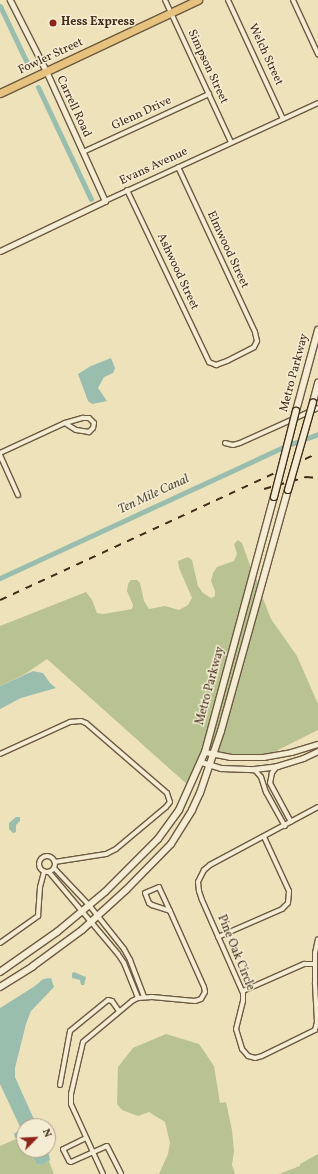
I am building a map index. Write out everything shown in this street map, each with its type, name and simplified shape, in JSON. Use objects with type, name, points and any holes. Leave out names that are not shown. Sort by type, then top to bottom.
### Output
[{"type":"main road","name":"Fowler Street","points":[[0,93],[198,0]]},
{"type":"main road","name":"Metro Parkway","points":[[0,972],[37,948],[89,905],[158,840],[179,810],[205,752],[318,330]]},
{"type":"main road","name":"Metro Parkway","points":[[0,987],[33,966],[91,922],[126,890],[171,844],[192,810],[214,754],[318,383]]},
{"type":"street","name":"Carrell Road","points":[[10,0],[46,71],[105,201]]},
{"type":"street","name":"Simpson Street","points":[[165,0],[231,142]]},
{"type":"street","name":"Welch Street","points":[[228,0],[283,119]]},
{"type":"street","points":[[293,0],[318,54]]},
{"type":"street","name":"Glenn Drive","points":[[83,152],[209,94]]},
{"type":"street","name":"Evans Avenue","points":[[0,251],[127,190],[318,103]]},
{"type":"street","name":"Elmwood Street","points":[[178,167],[255,332],[257,341],[254,347],[227,361],[216,365],[209,362]]},
{"type":"street","name":"Ashwood Street","points":[[127,190],[209,362]]},
{"type":"street","points":[[226,443],[233,445],[240,444],[318,408]]},
{"type":"street","points":[[18,495],[0,454],[65,423],[78,418],[89,418],[94,423],[94,428],[89,432],[83,433],[65,423]]},
{"type":"street","points":[[0,754],[70,722],[81,721],[86,723],[166,793],[170,802],[166,807],[116,849],[106,854],[54,862]]},
{"type":"street","points":[[205,752],[243,758],[264,757],[318,745]]},
{"type":"street","points":[[306,757],[318,745]]},
{"type":"street","points":[[201,762],[222,768],[254,769],[277,766],[306,757],[318,751]]},
{"type":"street","points":[[277,766],[272,771],[270,783],[291,822]]},
{"type":"street","points":[[254,769],[261,777],[284,826]]},
{"type":"street","points":[[264,786],[270,783]]},
{"type":"street","name":"Pine Oak Circle","points":[[318,807],[210,865],[201,874],[198,886],[200,895],[242,991],[243,1001],[236,1026],[236,1034],[245,1053],[252,1057],[259,1057],[315,1030],[317,1022],[315,964],[318,939]]},
{"type":"street","points":[[277,812],[283,808]]},
{"type":"street","points":[[218,937],[282,909],[288,903],[289,891],[264,837]]},
{"type":"street","points":[[54,868],[50,872],[44,872],[38,866],[41,858],[48,856],[54,862],[54,868],[89,905],[127,953],[144,996]]},
{"type":"street","points":[[0,943],[38,916],[40,887],[44,872]]},
{"type":"street","points":[[50,872],[81,912],[121,958],[138,998]]},
{"type":"street","points":[[103,1174],[74,1111],[71,1099],[82,1047],[86,1038],[119,1011],[138,998],[144,996],[195,1001],[204,996],[204,987],[170,911],[159,887],[145,893],[149,903],[170,911]]},
{"type":"street","points":[[242,991],[304,964],[315,964]]},
{"type":"street","points":[[60,1085],[70,1031],[108,1000],[112,1001],[119,1011]]},
{"type":"street","points":[[86,1138],[63,1149],[71,1162],[107,1146],[121,1174]]},
{"type":"shaded area","points":[[111,358],[115,368],[113,373],[104,377],[98,388],[107,401],[92,404],[88,401],[78,374],[91,366]]},
{"type":"shaded area","points":[[238,540],[242,543],[251,568],[202,751],[190,787],[47,659],[25,674],[0,686],[0,626],[86,592],[92,600],[97,613],[103,614],[132,609],[133,605],[127,591],[128,584],[131,580],[137,580],[140,583],[144,601],[149,609],[165,606],[179,610],[188,605],[192,598],[179,568],[178,561],[188,557],[192,560],[198,586],[203,593],[211,598],[215,596],[215,591],[211,581],[213,573],[217,567],[234,561],[237,554],[234,544]]},
{"type":"shaded area","points":[[255,575],[259,586],[212,751],[208,750]]},
{"type":"shaded area","points":[[262,596],[271,619],[297,656],[318,704],[318,730],[270,754],[230,755],[217,752]]},
{"type":"shaded area","points":[[33,671],[43,673],[50,683],[56,688],[21,698],[0,709],[0,686]]},
{"type":"shaded area","points":[[16,817],[20,817],[20,821],[16,825],[16,832],[13,833],[9,829],[9,823]]},
{"type":"shaded area","points":[[74,972],[86,977],[84,985],[81,985],[80,980],[72,978],[72,973]]},
{"type":"shaded area","points":[[51,978],[54,987],[31,1011],[26,1024],[15,1068],[15,1077],[33,1118],[16,1118],[0,1084],[0,1008],[35,986],[43,979]]},
{"type":"shaded area","points":[[166,1034],[199,1044],[214,1066],[220,1103],[226,1102],[232,1130],[234,1151],[232,1165],[235,1174],[159,1174],[168,1154],[170,1143],[165,1122],[149,1112],[138,1116],[122,1110],[117,1104],[118,1067],[133,1048]]},
{"type":"shaded area","points":[[16,1139],[16,1158],[33,1158],[36,1164],[43,1165],[49,1161],[54,1174],[0,1174],[0,1146]]},
{"type":"shaded area","points":[[318,1154],[318,1174],[279,1174],[300,1166],[300,1164]]},
{"type":"shaded area","points":[[33,1158],[50,1158],[50,1160],[43,1165],[36,1164]]},
{"type":"waterway","points":[[0,6],[29,67]]},
{"type":"waterway","points":[[38,87],[91,199]]},
{"type":"waterway","name":"Ten Mile Canal","points":[[0,578],[288,445],[318,434]]},
{"type":"railway","points":[[0,600],[318,453]]},
{"type":"railway","points":[[264,489],[306,477],[318,478]]},
{"type":"place","name":"Hess Express","points":[[53,23]]}]
